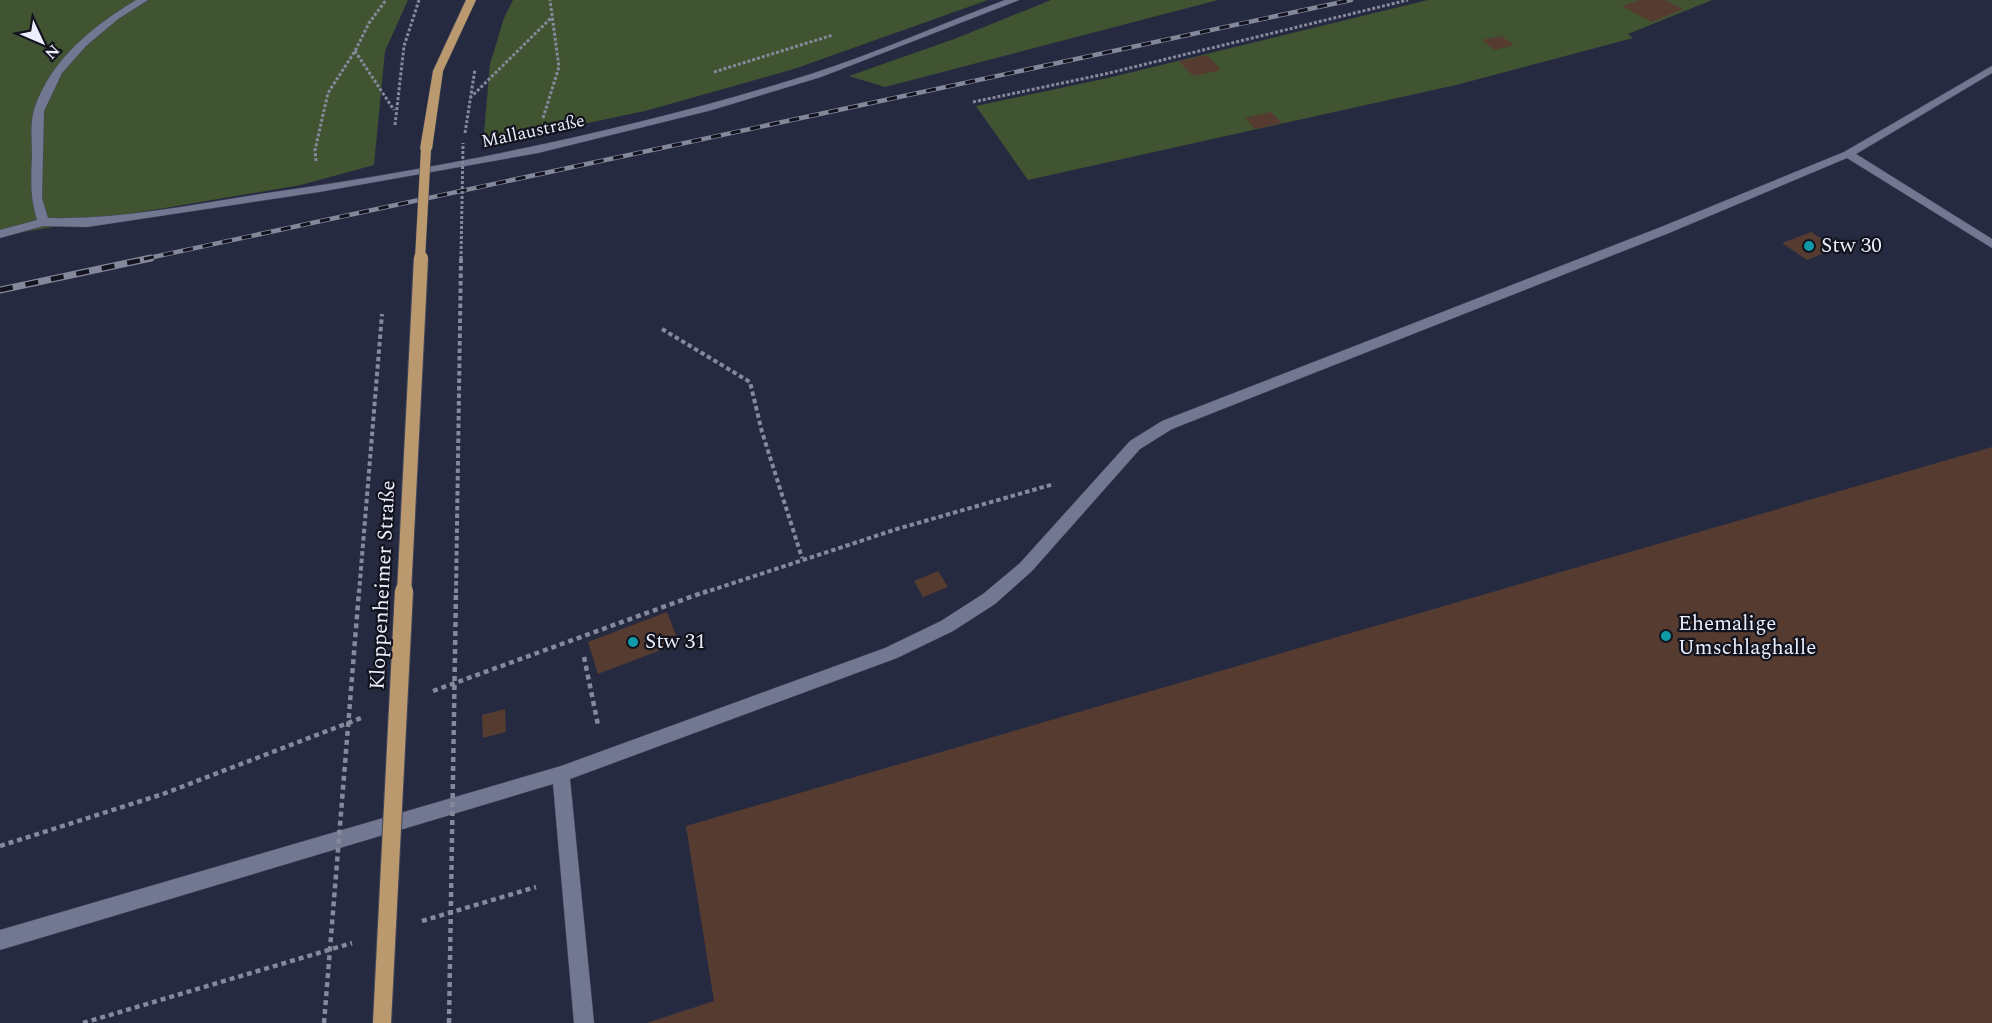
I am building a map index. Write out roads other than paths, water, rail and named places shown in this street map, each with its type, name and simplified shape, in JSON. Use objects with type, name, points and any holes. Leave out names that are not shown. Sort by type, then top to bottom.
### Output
[{"type":"main road","name":"Kloppenheimer Straße","points":[[382,1023],[426,149],[438,71],[471,0]]},
{"type":"street","points":[[43,222],[36,198],[39,111],[57,72],[82,44],[115,17],[143,0]]},
{"type":"street","name":"Mallaustraße","points":[[0,234],[43,222],[87,223],[319,189],[538,150],[708,108],[828,71],[1014,0]]},
{"type":"street","points":[[0,940],[561,774],[891,653],[947,626],[989,599],[1026,567],[1135,446],[1167,425],[1665,230],[1848,154],[1992,69]]},
{"type":"street","points":[[1848,154],[1992,244]]},
{"type":"street","points":[[561,774],[584,1023]]},
{"type":"railway","points":[[144,259],[1351,0]]},
{"type":"railway","points":[[0,290],[151,258]]},
{"type":"place","name":"Stw 30","points":[[1809,246]]},
{"type":"place","name":"Ehemalige Umschlaghalle","points":[[1666,636]]},
{"type":"place","name":"Stw 31","points":[[633,642]]}]
